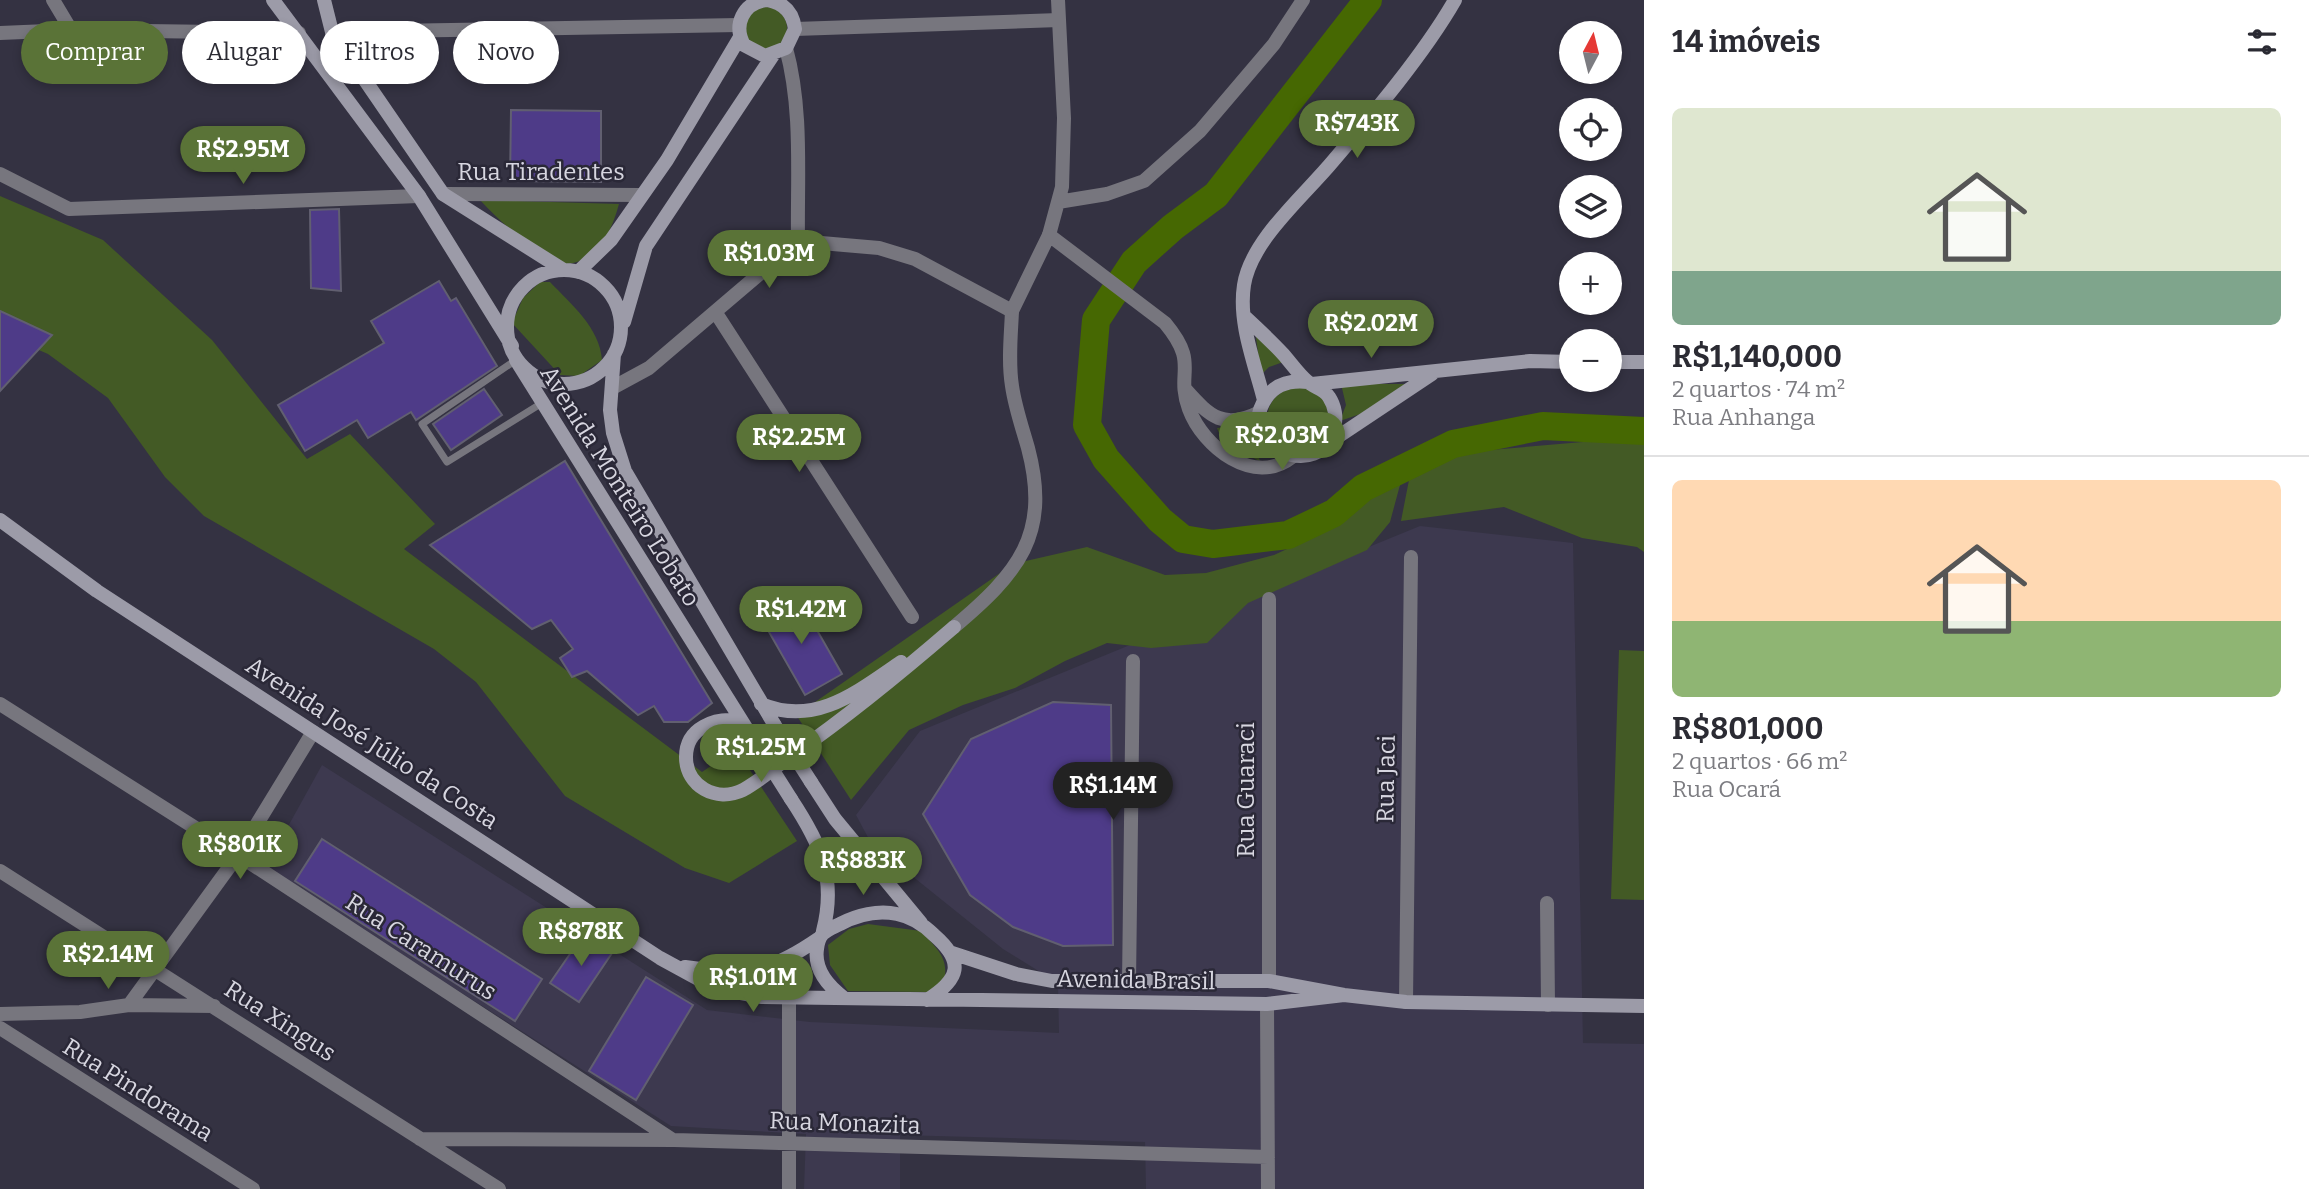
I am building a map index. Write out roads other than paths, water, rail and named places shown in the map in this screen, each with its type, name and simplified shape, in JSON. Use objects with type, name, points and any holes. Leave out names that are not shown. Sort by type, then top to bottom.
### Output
[{"type":"main road","name":"Avenida Monteiro Lobato","points":[[273,0],[290,21]]},
{"type":"main road","points":[[324,0],[329,21]]},
{"type":"main road","points":[[578,272],[611,240],[667,160],[740,31],[744,11],[758,0],[767,0],[783,5],[794,24]]},
{"type":"main road","points":[[562,269],[532,279],[516,295],[508,316],[507,332],[514,353],[526,369],[551,382],[570,383],[587,379],[603,369],[614,354],[646,246],[773,55],[786,48],[794,24],[793,0]]},
{"type":"main road","points":[[1433,373],[1316,453],[1292,457],[1270,446],[1259,424],[1262,406],[1244,316],[1244,286],[1250,262],[1266,238],[1340,152],[1455,0]]},
{"type":"main road","points":[[740,31],[757,54],[773,55]]},
{"type":"main road","name":"Avenida Monteiro Lobato","points":[[306,43],[419,196],[542,403],[740,722],[812,831],[826,863],[828,911],[821,935]]},
{"type":"main road","points":[[368,84],[443,194],[562,269],[587,274],[607,289],[620,312],[621,337]]},
{"type":"main road","points":[[1244,316],[1310,383],[1329,397],[1335,408],[1333,433],[1326,444]]},
{"type":"main road","name":"Avenida Monteiro Lobato","points":[[614,354],[614,387],[610,410],[613,433],[625,471],[760,704],[835,819],[922,924]]},
{"type":"main road","points":[[1262,406],[1283,384],[1433,373],[1530,361],[1559,362]]},
{"type":"main road","points":[[1622,362],[1644,362]]},
{"type":"main road","name":"Avenida José Júlio da Costa","points":[[0,520],[97,591],[660,958],[724,991],[789,998],[927,1000]]},
{"type":"main road","name":"Avenida José Júlio da Costa","points":[[0,531],[44,551]]},
{"type":"main road","points":[[760,704],[789,713],[824,708],[853,694],[954,626]]},
{"type":"main road","points":[[740,722],[725,719],[714,722],[691,736],[686,751],[686,766],[698,786],[710,793],[741,790],[872,698],[954,626]]},
{"type":"main road","points":[[844,998],[830,988],[819,968],[816,957],[821,935],[867,914],[884,913],[898,914],[922,924],[952,953],[955,963],[952,980],[947,987],[927,1000]]},
{"type":"main road","name":"Avenida José Júlio da Costa","points":[[680,967],[725,973],[754,972],[780,962],[821,935]]},
{"type":"main road","name":"Avenida Brasil","points":[[952,953],[1016,974],[1052,981],[1269,981],[1344,995],[1406,1002],[1644,1006]]},
{"type":"main road","name":"Avenida Brasil","points":[[927,1000],[1267,1004],[1344,995]]},
{"type":"street","points":[[53,0],[66,21]]},
{"type":"street","points":[[954,626],[1016,567],[1032,533],[1036,516],[1034,475],[1012,383],[1012,311],[1049,235],[1062,187],[1064,118],[1058,0]]},
{"type":"street","points":[[1058,202],[1107,194],[1144,181],[1200,131],[1274,44],[1303,0]]},
{"type":"street","points":[[794,24],[1059,20]]},
{"type":"street","points":[[439,32],[740,31]]},
{"type":"street","points":[[0,33],[21,32]]},
{"type":"street","points":[[786,48],[794,74],[797,110],[798,242]]},
{"type":"street","points":[[0,174],[69,209],[419,196]]},
{"type":"street","name":"Rua Tiradentes","points":[[443,194],[640,195]]},
{"type":"street","points":[[1049,235],[1165,323],[1180,340],[1187,358],[1188,408],[1197,426],[1219,451],[1252,468],[1270,468],[1292,457]]},
{"type":"street","points":[[614,387],[649,369],[798,242],[880,248],[915,259],[1012,311]]},
{"type":"street","points":[[716,313],[912,617]]},
{"type":"street","points":[[1186,390],[1219,419],[1238,421],[1262,406]]},
{"type":"street","name":"Rua Jaci","points":[[1406,1002],[1411,557]]},
{"type":"street","name":"Rua Guaraci","points":[[1269,599],[1269,981]]},
{"type":"street","points":[[1129,983],[1133,661]]},
{"type":"street","name":"Rua Caramurus","points":[[0,704],[238,855],[674,1140]]},
{"type":"street","points":[[129,1005],[238,855],[313,732]]},
{"type":"street","name":"Rua Xingus","points":[[0,871],[216,1006],[499,1189]]},
{"type":"street","points":[[1547,902],[1548,1006]]},
{"type":"street","points":[[789,998],[789,1189]]},
{"type":"street","points":[[1267,1004],[1268,1189]]},
{"type":"street","points":[[0,1014],[80,1012],[129,1005],[216,1006]]},
{"type":"street","name":"Rua Pindorama","points":[[0,1028],[253,1189]]},
{"type":"street","name":"Rua Monazita","points":[[420,1139],[674,1140],[1268,1157]]},
{"type":"lane","points":[[514,353],[422,424],[447,462],[542,403]]},
{"type":"waterway","points":[[1368,0],[1216,195],[1173,227],[1134,262],[1096,320],[1087,425],[1106,459],[1160,520],[1183,539],[1213,544],[1288,535],[1334,513],[1363,488],[1453,444],[1543,426],[1644,431]]}]
